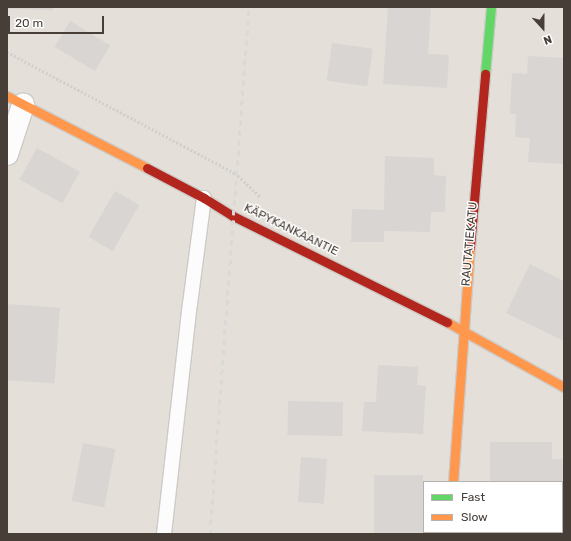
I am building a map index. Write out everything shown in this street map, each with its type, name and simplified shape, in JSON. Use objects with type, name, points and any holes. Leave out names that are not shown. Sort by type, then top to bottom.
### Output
[{"type":"street","name":"RAUTATIEKATU","points":[[453,481],[463,330],[491,7]]},
{"type":"street","name":"KÄPYKANKAANTIE","points":[[15,101],[204,198],[233,216],[463,330],[564,387]]},
{"type":"street","points":[[7,154],[15,101]]},
{"type":"lane","points":[[164,534],[190,304],[204,198]]},
{"type":"path","points":[[7,52],[235,173],[263,200]]},
{"type":"shaded area","points":[[7,7],[564,7],[564,534],[7,534]]},
{"type":"building","points":[[7,7],[53,7],[53,10],[7,9]]},
{"type":"building","points":[[388,7],[431,7],[428,54],[449,55],[447,88],[383,84]]},
{"type":"building","points":[[70,21],[110,45],[95,71],[55,47]]},
{"type":"building","points":[[332,43],[373,49],[367,86],[327,81]]},
{"type":"building","points":[[528,56],[564,58],[564,164],[528,162],[530,138],[515,137],[516,114],[510,114],[512,73],[527,74]]},
{"type":"building","points":[[37,148],[80,172],[62,203],[20,179]]},
{"type":"building","points":[[385,156],[434,158],[434,175],[446,176],[445,212],[431,212],[430,232],[384,231],[384,242],[351,242],[352,209],[384,210]]},
{"type":"building","points":[[115,191],[139,205],[113,251],[88,237]]},
{"type":"building","points":[[530,264],[564,281],[564,341],[506,313]]},
{"type":"building","points":[[7,304],[60,308],[55,384],[7,380]]},
{"type":"building","points":[[378,365],[418,367],[417,385],[426,386],[423,434],[362,431],[364,402],[376,402]]},
{"type":"building","points":[[288,401],[343,402],[342,436],[287,435]]},
{"type":"building","points":[[490,442],[552,442],[552,459],[564,459],[564,512],[563,481],[490,481]]},
{"type":"building","points":[[83,443],[115,449],[104,507],[72,501]]},
{"type":"building","points":[[301,457],[327,459],[324,504],[298,502]]},
{"type":"building","points":[[374,475],[423,475],[423,534],[374,534]]},
{"type":"railway","points":[[210,534],[249,7]]},
{"type":"traffic: fast","points":[[485,74],[491,7]]},
{"type":"traffic: slow","points":[[7,96],[147,168]]},
{"type":"traffic: slow","points":[[453,481],[470,247]]},
{"type":"traffic: slow","points":[[447,322],[564,387]]},
{"type":"traffic: jam","points":[[470,247],[485,74]]},
{"type":"traffic: jam","points":[[147,168],[204,198],[233,216],[447,322]]}]
